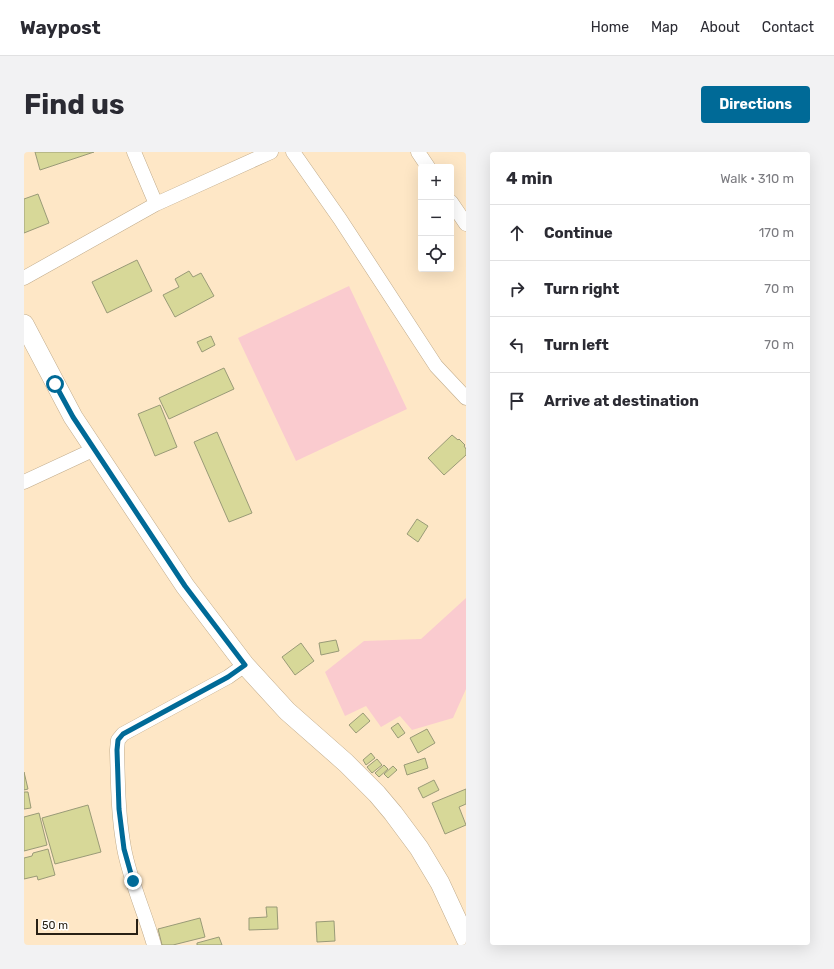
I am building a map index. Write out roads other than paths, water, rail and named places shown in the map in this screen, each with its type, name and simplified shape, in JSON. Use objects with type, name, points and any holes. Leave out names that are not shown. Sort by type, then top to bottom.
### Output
[{"type":"street","points":[[134,152],[156,204]]},
{"type":"street","points":[[24,278],[156,204],[271,152]]},
{"type":"street","points":[[293,152],[344,225],[436,366],[466,398]]},
{"type":"street","points":[[418,152],[426,164]]},
{"type":"street","points":[[454,206],[466,224]]},
{"type":"street","points":[[24,324],[73,417],[185,586],[245,665],[287,711],[346,763],[377,794],[393,813],[423,854],[447,897],[466,939]]},
{"type":"street","points":[[24,482],[95,449]]},
{"type":"street","points":[[154,945],[124,849],[119,809],[118,740],[123,734],[222,680],[245,665]]}]
